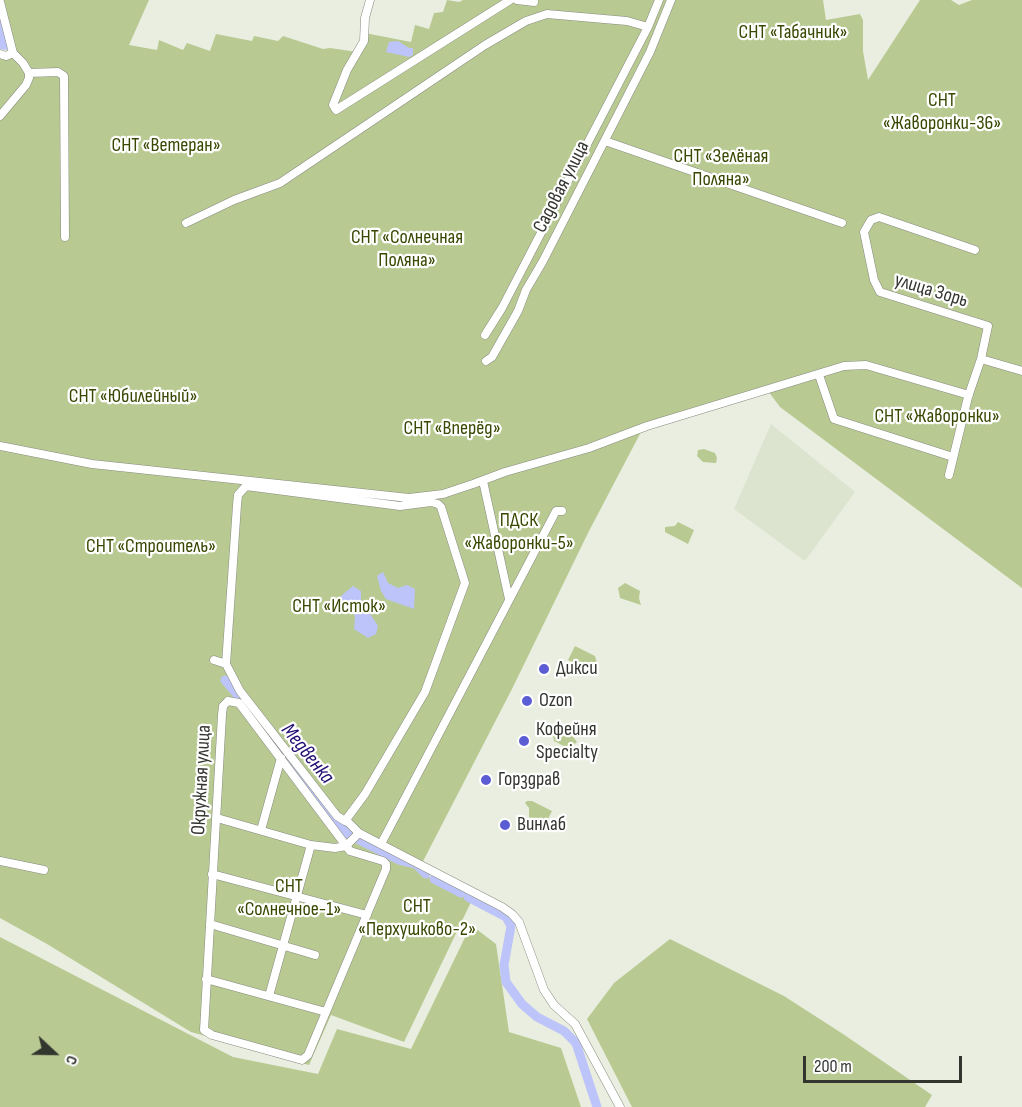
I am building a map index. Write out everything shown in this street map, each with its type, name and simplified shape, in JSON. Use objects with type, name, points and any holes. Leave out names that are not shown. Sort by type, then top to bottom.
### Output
[{"type":"street","points":[[370,0],[365,18],[364,41],[347,70],[333,105],[336,110],[346,106],[510,0]]},
{"type":"street","points":[[517,0],[534,2]]},
{"type":"street","points":[[485,335],[502,308],[648,27],[659,0]]},
{"type":"street","name":"Садовая улица","points":[[486,362],[492,357],[518,312],[526,290],[543,261],[663,23],[671,0]]},
{"type":"street","points":[[0,2],[14,53],[29,73]]},
{"type":"street","points":[[186,223],[234,200],[280,183],[485,45],[526,21],[547,14],[627,21],[648,27]]},
{"type":"street","points":[[0,54],[6,56],[14,53]]},
{"type":"street","points":[[29,73],[58,72],[64,76],[65,237]]},
{"type":"street","points":[[0,116],[26,85],[29,73]]},
{"type":"street","points":[[604,141],[842,223]]},
{"type":"street","name":"улица Зорь","points":[[975,250],[879,217],[871,220],[864,232],[874,280],[880,292],[988,326],[981,359]]},
{"type":"street","points":[[949,475],[969,395],[981,359],[1022,371]]},
{"type":"street","points":[[0,446],[89,464],[404,498],[443,494],[505,472],[589,448],[714,404],[844,366],[866,366],[969,395]]},
{"type":"street","points":[[819,375],[825,387],[834,419],[953,457]]},
{"type":"street","points":[[483,481],[509,599]]},
{"type":"street","points":[[345,821],[365,794],[425,692],[465,583],[441,507],[431,502],[400,506],[246,486],[238,495],[226,664],[240,691],[338,816],[358,833],[512,914],[519,922],[544,990],[554,1005],[575,1024],[620,1107]]},
{"type":"street","points":[[381,844],[556,511],[562,511]]},
{"type":"street","points":[[214,660],[226,664]]},
{"type":"street","name":"Окружная улица","points":[[228,701],[239,703],[349,843],[350,851],[383,861],[386,864],[308,1055],[302,1060],[212,1035],[204,1030],[217,818],[222,715],[228,701]]},
{"type":"street","points":[[261,830],[281,758]]},
{"type":"street","points":[[217,818],[311,845],[335,848],[349,843],[358,833]]},
{"type":"street","points":[[269,996],[311,845]]},
{"type":"street","points":[[0,861],[44,870]]},
{"type":"street","points":[[212,874],[367,915]]},
{"type":"street","points":[[210,924],[315,955]]},
{"type":"street","points":[[206,979],[326,1012]]},
{"type":"shaded area","points":[[771,424],[855,492],[805,561],[734,509]]},
{"type":"green space","points":[[0,0],[149,0],[129,45],[157,50],[159,40],[183,50],[187,43],[210,51],[216,34],[252,41],[254,36],[278,41],[283,36],[323,49],[357,52],[365,33],[411,42],[415,25],[429,29],[434,13],[443,12],[447,0],[459,2],[463,0],[668,0],[664,21],[670,12],[673,0],[823,0],[826,20],[860,14],[863,20],[863,51],[868,80],[920,0],[951,0],[959,5],[972,0],[1022,0],[1022,588],[780,407],[768,391],[642,430],[418,871],[472,900],[404,1042],[331,1015],[309,1065],[191,1032],[0,918],[0,54],[12,55]]},
{"type":"green space","points":[[704,449],[715,453],[716,463],[703,462],[697,456],[698,450]]},
{"type":"green space","points":[[678,522],[694,530],[688,544],[665,532],[665,527],[675,526]]},
{"type":"green space","points":[[625,583],[640,591],[641,605],[620,598],[618,588]]},
{"type":"green space","points":[[575,646],[595,656],[597,663],[590,663],[584,668],[568,660]]},
{"type":"green space","points":[[555,725],[570,733],[577,742],[568,748],[554,741],[553,736],[546,731]]},
{"type":"green space","points":[[532,801],[552,811],[545,825],[529,817],[529,808],[525,803]]},
{"type":"green space","points":[[471,925],[496,944],[509,1032],[561,1048],[581,1107],[0,1107],[0,937],[233,1057],[318,1074],[337,1029],[411,1049]]},
{"type":"green space","points":[[670,939],[784,996],[843,1034],[932,1095],[925,1107],[632,1107],[587,1019],[614,983]]},
{"type":"water","points":[[0,17],[8,46],[7,50],[0,49]]},
{"type":"water","points":[[398,41],[413,48],[413,55],[409,57],[386,52],[389,42]]},
{"type":"water","points":[[383,572],[388,583],[398,588],[407,585],[415,589],[414,609],[386,599],[377,576]]},
{"type":"water","points":[[353,586],[361,591],[361,600],[378,626],[376,634],[368,638],[354,629],[355,616],[345,608],[342,602],[341,596]]},
{"type":"waterway","name":"Медвенка","points":[[225,680],[235,692]]},
{"type":"waterway","name":"Медвенка","points":[[237,695],[334,820],[349,835]]},
{"type":"waterway","name":"Медвенка","points":[[357,839],[399,860],[416,864],[426,874]]},
{"type":"waterway","name":"Медвенка","points":[[434,879],[461,893]]},
{"type":"waterway","name":"Медвенка","points":[[468,897],[506,917],[511,926],[504,965],[506,982],[522,1004],[537,1017],[564,1031],[576,1043],[597,1107]]},
{"type":"place","name":"Дикси","points":[[544,669]]},
{"type":"place","name":"Ozon","points":[[527,701]]},
{"type":"place","name":"Кофейня Specialty","points":[[524,741]]},
{"type":"place","name":"Горздрав","points":[[486,780]]},
{"type":"place","name":"Винлаб","points":[[505,825]]},
{"type":"park label","name":"СНТ «Табачник»","points":[[793,33]]},
{"type":"park label","name":"СНТ «Жаворонки-36»","points":[[942,112]]},
{"type":"park label","name":"СНТ «Ветеран»","points":[[166,146]]},
{"type":"park label","name":"СНТ «Зелёная Поляна»","points":[[721,168]]},
{"type":"park label","name":"СНТ «Солнечная Поляна»","points":[[407,250]]},
{"type":"park label","name":"СНТ «Юбилейный»","points":[[133,397]]},
{"type":"park label","name":"СНТ «Жаворонки»","points":[[937,417]]},
{"type":"park label","name":"СНТ «Вперёд»","points":[[452,429]]},
{"type":"park label","name":"ПДСК «Жаворонки-5»","points":[[519,532]]},
{"type":"park label","name":"СНТ «Строитель»","points":[[151,547]]},
{"type":"park label","name":"СНТ «Исток»","points":[[339,607]]},
{"type":"park label","name":"СНТ «Солнечное-1»","points":[[289,898]]},
{"type":"park label","name":"СНТ «Перхушково-2»","points":[[417,918]]}]
